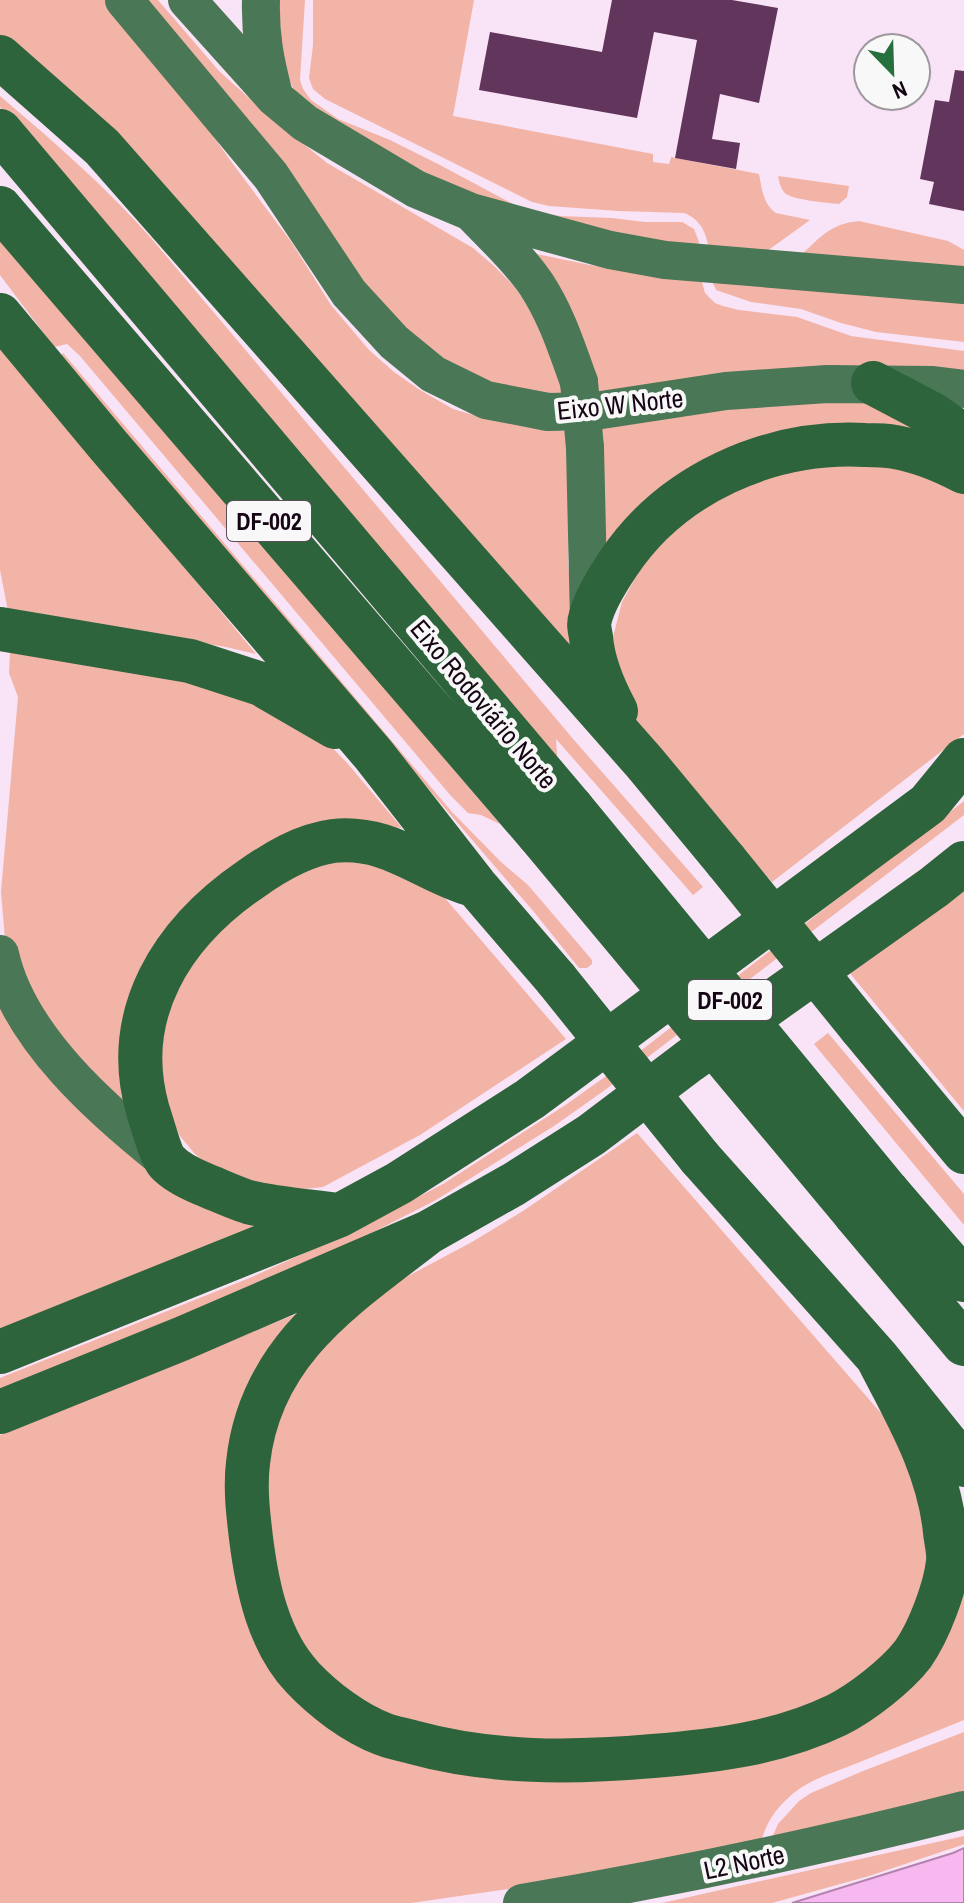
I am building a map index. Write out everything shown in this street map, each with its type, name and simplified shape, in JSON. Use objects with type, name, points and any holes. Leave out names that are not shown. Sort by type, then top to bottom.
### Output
[{"type":"highway","points":[[0,57],[102,147],[644,762],[964,1152]]},
{"type":"highway","name":"Eixo Rodoviário Norte","points":[[0,131],[572,808],[871,1203],[964,1344]]},
{"type":"highway","name":"Eixo Rodoviário Norte","points":[[0,208],[538,834],[871,1203],[964,1280]]},
{"type":"highway","points":[[0,315],[373,754],[476,886],[556,979],[700,1158],[877,1357],[964,1465]]},
{"type":"highway","points":[[873,383],[932,414],[964,436]]},
{"type":"highway","points":[[644,762],[609,699],[593,659],[589,620],[607,580],[647,527],[677,501],[718,475],[794,449],[841,444],[894,446],[926,455],[964,472]]},
{"type":"highway","points":[[17,632],[190,661],[261,684],[373,754]]},
{"type":"highway","points":[[0,1352],[340,1215],[399,1183],[530,1099],[928,804],[964,760]]},
{"type":"highway","points":[[340,1215],[249,1202],[189,1178],[166,1161],[143,1093],[140,1066],[144,1016],[158,977],[174,952],[219,903],[265,869],[300,850],[332,841],[385,846],[437,872],[476,886]]},
{"type":"highway","points":[[0,1412],[181,1339],[429,1232],[514,1184],[591,1135],[964,863]]},
{"type":"highway","points":[[429,1232],[335,1305],[293,1349],[262,1406],[248,1462],[248,1511],[259,1593],[288,1659],[302,1677],[347,1715],[381,1734],[446,1751],[491,1758],[544,1762],[626,1759],[702,1752],[780,1737],[840,1714],[867,1696],[914,1653],[940,1597],[948,1561],[943,1511],[932,1469],[877,1357]]},
{"type":"main road","name":"Eixo W Norte","points":[[124,0],[271,176],[349,293],[394,342],[433,374],[486,400],[548,412],[595,411],[726,391],[827,384],[933,385],[964,389]]},
{"type":"main road","points":[[187,0],[275,98],[305,123],[416,189],[471,212],[600,248],[665,260],[964,285]]},
{"type":"main road","points":[[261,0],[263,55],[275,98]]},
{"type":"main road","points":[[471,212],[536,284],[557,324],[579,382],[585,448],[589,620]]},
{"type":"main road","points":[[928,804],[964,775]]},
{"type":"main road","points":[[0,954],[20,1009],[57,1059],[124,1128],[166,1161]]},
{"type":"main road","name":"L2 Norte","points":[[522,1903],[768,1857],[964,1810]]},
{"type":"shaded area","points":[[0,0],[109,0],[189,102],[292,243],[331,305],[369,350],[394,372],[453,409],[514,424],[571,432],[568,562],[584,664],[0,38]]},
{"type":"shaded area","points":[[145,0],[158,0],[219,71],[327,163],[473,248],[493,265],[514,286],[532,312],[567,397],[470,379],[405,341]]},
{"type":"shaded area","points":[[276,0],[305,0],[300,80],[311,100],[338,119],[390,140],[526,211],[645,222],[682,222],[694,229],[698,247],[524,220],[336,129],[294,90],[279,58]]},
{"type":"shaded area","points":[[313,0],[474,0],[453,116],[653,154],[653,162],[669,164],[671,157],[759,174],[764,196],[776,213],[810,220],[767,251],[709,248],[701,227],[684,213],[618,211],[532,202],[325,99],[313,89],[309,78]]},
{"type":"shaded area","points":[[0,96],[97,182],[151,238],[574,740],[703,887],[693,895],[556,739],[558,768],[0,107]]},
{"type":"shaded area","points":[[778,176],[849,186],[847,197],[839,204],[790,196],[783,190]]},
{"type":"shaded area","points":[[859,221],[948,241],[964,250],[964,269],[799,257],[832,229]]},
{"type":"shaded area","points":[[0,235],[500,824],[468,813],[451,796],[80,356],[67,344],[54,347],[0,275]]},
{"type":"shaded area","points":[[527,252],[590,265],[701,278],[705,293],[723,306],[797,317],[851,336],[964,351],[964,372],[596,393]]},
{"type":"shaded area","points":[[711,279],[964,301],[964,342],[876,332],[801,309],[751,302],[716,290]]},
{"type":"shaded area","points":[[0,344],[256,654],[34,616],[204,673],[320,735],[402,828],[346,822],[206,891],[137,1117],[57,1041],[5,939],[1,892],[18,697],[9,673],[8,611],[0,570]]},
{"type":"shaded area","points":[[63,353],[452,812],[528,885],[592,960],[592,964],[579,968],[61,356]]},
{"type":"shaded area","points":[[865,401],[935,429],[806,432],[601,574],[602,426],[758,404]]},
{"type":"shaded area","points":[[876,461],[964,488],[964,734],[772,882],[652,746],[622,704],[613,637],[622,602],[644,562],[699,511],[735,490],[775,473]]},
{"type":"shaded area","points":[[964,801],[964,815],[605,1090],[436,1200],[313,1263],[0,1390],[0,1378],[252,1277],[344,1235],[443,1184],[567,1104],[630,1059]]},
{"type":"shaded area","points":[[337,852],[438,890],[566,1039],[420,1135],[323,1187],[274,1190],[207,1165],[180,1136],[165,1109],[159,1031],[184,974],[242,899]]},
{"type":"shaded area","points":[[964,882],[964,1111],[848,971]]},
{"type":"shaded area","points":[[0,993],[13,1018],[279,1221],[0,1333]]},
{"type":"shaded area","points":[[828,1033],[964,1194],[964,1225],[814,1044]]},
{"type":"shaded area","points":[[637,1133],[901,1436],[936,1532],[915,1623],[845,1694],[735,1728],[538,1746],[385,1718],[309,1661],[280,1605],[265,1487],[277,1417],[309,1355],[395,1283],[523,1211]]},
{"type":"shaded area","points":[[311,1308],[235,1546],[376,1747],[791,1747],[964,1574],[964,1720],[805,1785],[775,1813],[761,1843],[599,1876],[411,1903],[0,1903],[0,1435]]},
{"type":"shaded area","points":[[964,1732],[964,1801],[771,1840],[778,1824],[811,1793]]},
{"type":"shaded area","points":[[964,1836],[962,1845],[869,1876],[772,1903],[662,1903]]},
{"type":"shaded area","points":[[964,1848],[964,1903],[792,1903],[953,1853]]},
{"type":"building","points":[[612,0],[732,0],[778,8],[759,103],[720,94],[712,139],[740,143],[736,169],[675,158],[697,40],[654,32],[637,118],[479,90],[490,32],[602,52]]},
{"type":"building","points":[[955,70],[964,71],[964,211],[929,204],[934,182],[920,179],[935,100],[949,102]]}]
